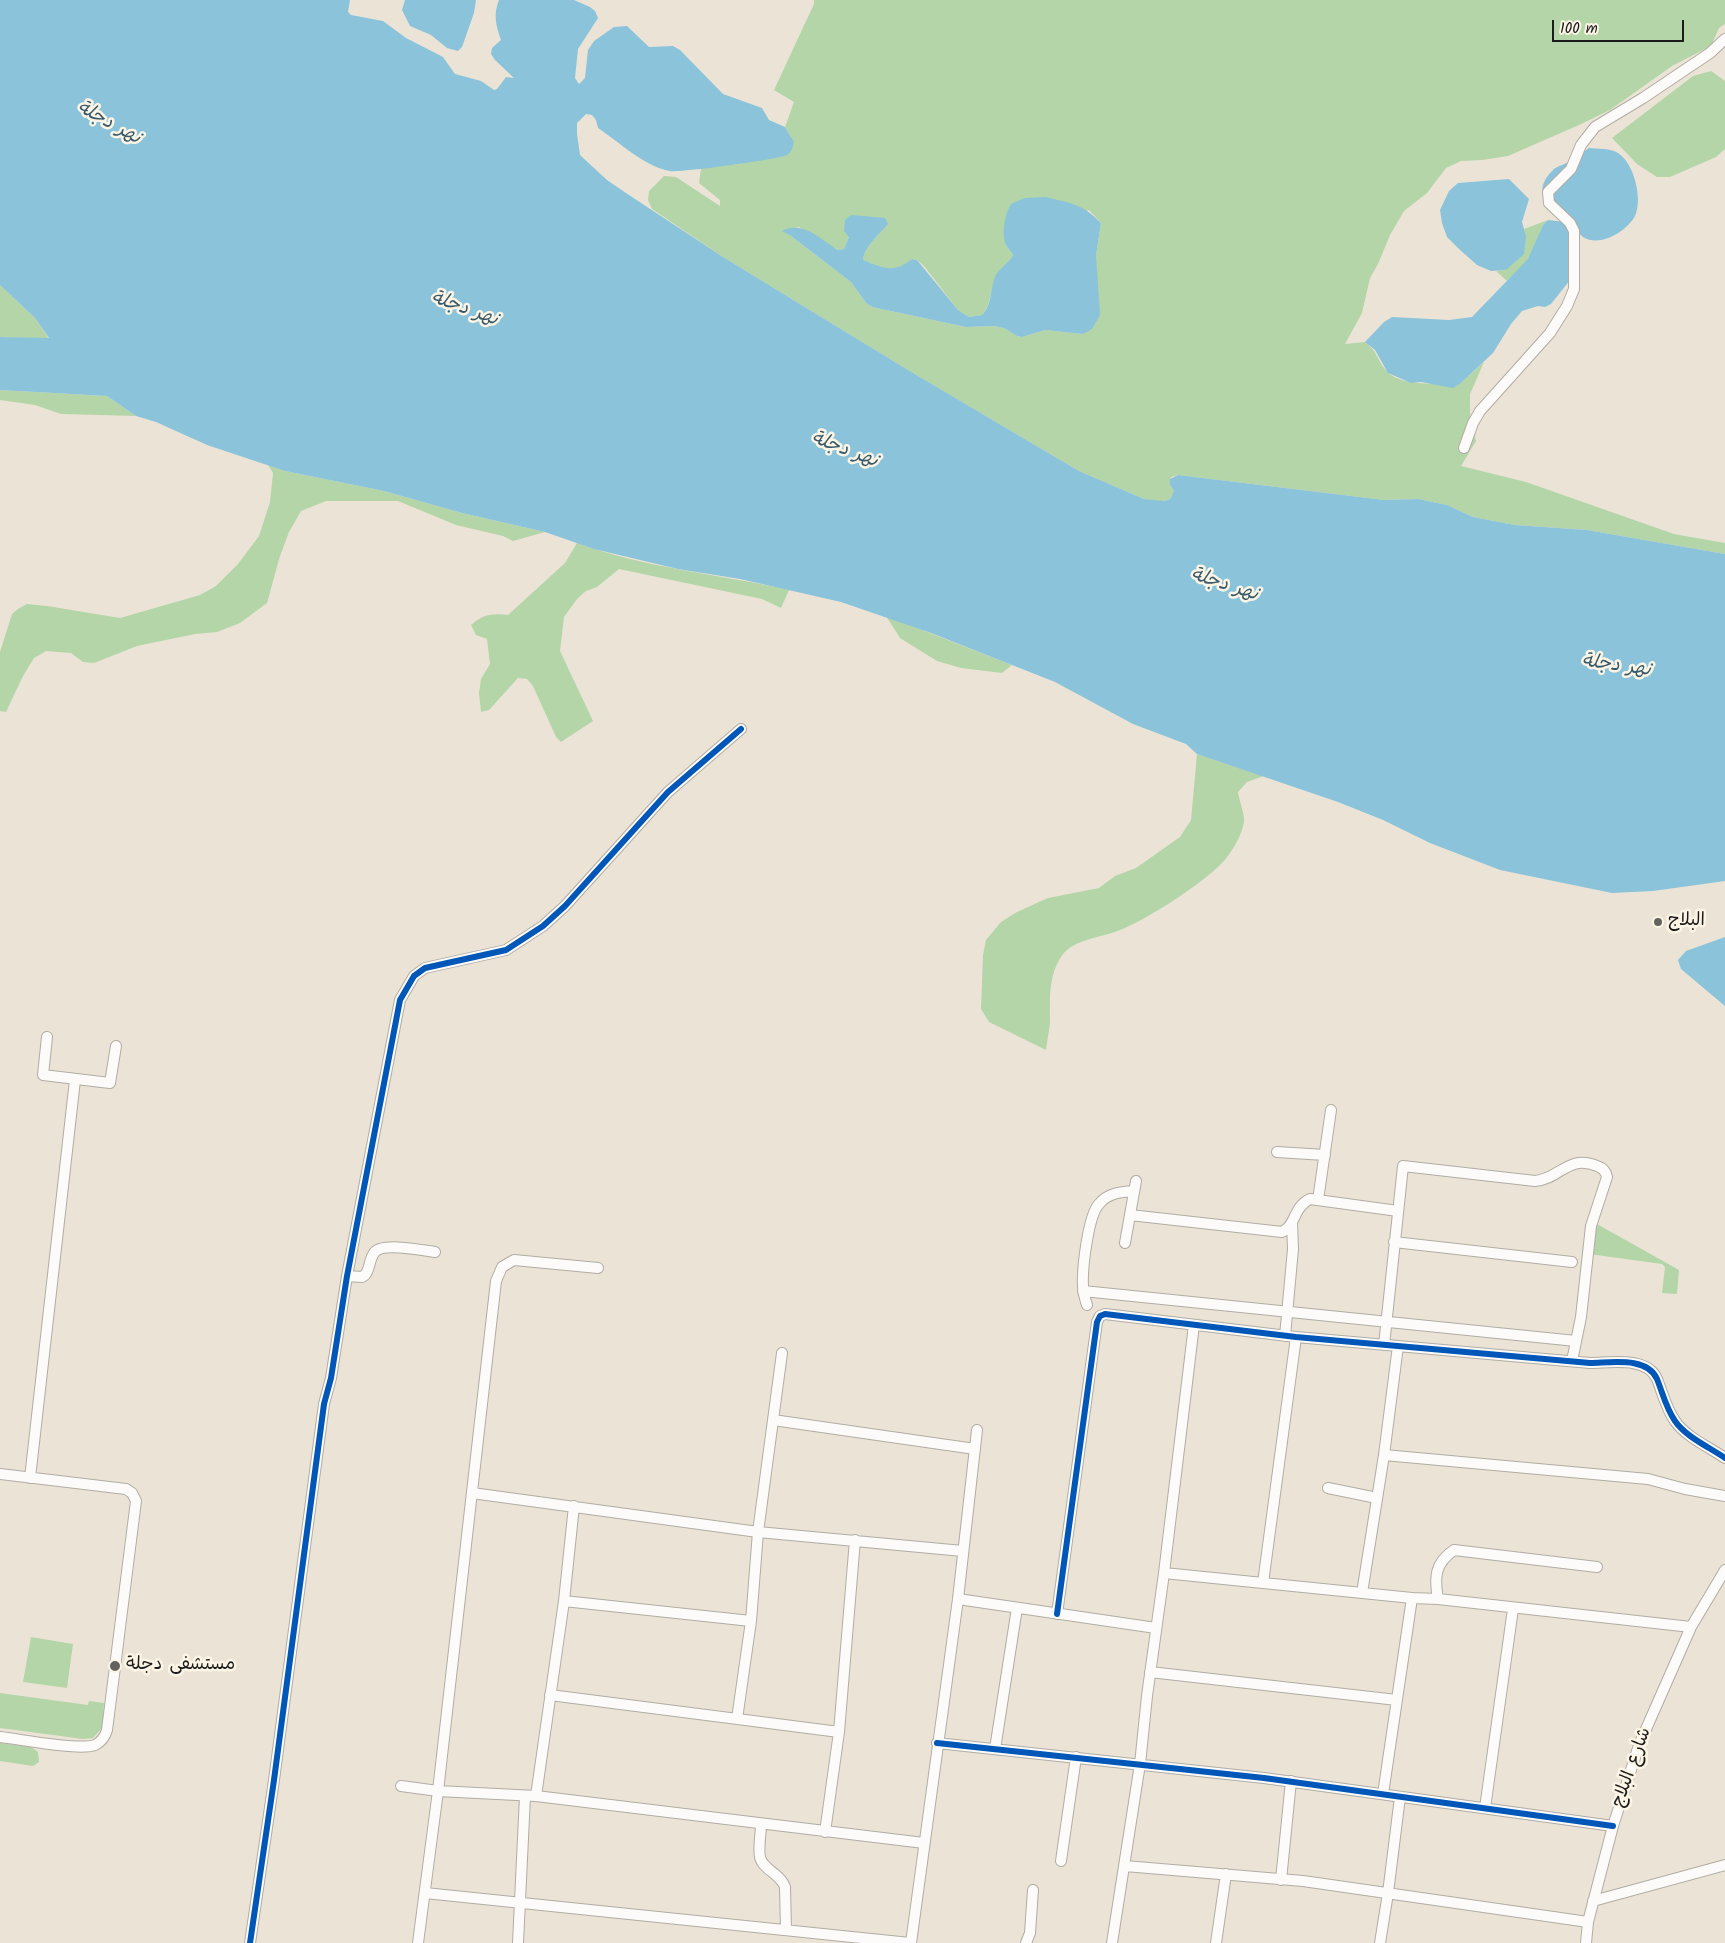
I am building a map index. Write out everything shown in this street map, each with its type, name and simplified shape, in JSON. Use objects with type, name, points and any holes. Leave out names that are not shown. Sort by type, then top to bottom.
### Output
[{"type":"street","points":[[1464,448],[1480,411],[1550,333],[1572,296],[1574,289],[1575,236],[1570,223],[1549,204],[1548,195],[1550,189],[1570,170],[1581,145],[1595,127],[1643,98],[1710,53],[1725,40]]},
{"type":"street","points":[[250,1943],[274,1780],[324,1404],[331,1378],[347,1276],[400,1000],[414,976],[425,968],[506,950],[542,926],[565,906],[668,792],[741,729]]},
{"type":"street","points":[[47,1037],[43,1075],[75,1080],[110,1083],[116,1046]]},
{"type":"street","points":[[30,1478],[75,1080]]},
{"type":"street","points":[[1318,1200],[1331,1110]]},
{"type":"street","points":[[1277,1152],[1325,1155]]},
{"type":"street","points":[[1384,1344],[1403,1166],[1535,1182],[1544,1180],[1576,1162],[1589,1163],[1602,1168],[1606,1172],[1607,1177],[1591,1226],[1581,1317],[1572,1361]]},
{"type":"street","points":[[1087,1305],[1083,1290],[1092,1214],[1108,1196],[1135,1186],[1125,1243]]},
{"type":"street","points":[[1130,1215],[1277,1232],[1286,1230],[1300,1206],[1310,1199],[1398,1211]]},
{"type":"street","points":[[1285,1336],[1293,1249],[1292,1222]]},
{"type":"street","points":[[1394,1242],[1572,1262]]},
{"type":"street","points":[[347,1276],[362,1277],[365,1275],[373,1254],[380,1248],[389,1247],[435,1252]]},
{"type":"street","points":[[418,1943],[438,1792],[498,1273],[502,1267],[514,1260],[598,1268]]},
{"type":"street","points":[[1083,1290],[1576,1341]]},
{"type":"street","points":[[1057,1614],[1098,1319],[1105,1314],[1285,1336],[1645,1366],[1657,1378],[1667,1409],[1676,1423],[1725,1458]]},
{"type":"street","points":[[1112,1943],[1140,1764],[1194,1324]]},
{"type":"street","points":[[1263,1583],[1296,1337]]},
{"type":"street","points":[[1362,1593],[1384,1454],[1398,1346]]},
{"type":"street","points":[[736,1719],[751,1621],[758,1532],[782,1353]]},
{"type":"street","points":[[773,1420],[975,1449]]},
{"type":"street","points":[[425,1893],[786,1930],[805,1938],[911,1943],[958,1599],[977,1430]]},
{"type":"street","points":[[1384,1454],[1648,1479],[1685,1489],[1725,1496]]},
{"type":"street","points":[[0,1474],[126,1489],[132,1493],[136,1501],[105,1737],[95,1745],[80,1747],[0,1737]]},
{"type":"street","points":[[1328,1488],[1377,1498]]},
{"type":"street","points":[[472,1493],[758,1532],[963,1552]]},
{"type":"street","points":[[536,1796],[564,1601],[574,1506]]},
{"type":"street","points":[[825,1832],[839,1732],[855,1540]]},
{"type":"street","points":[[1438,1599],[1434,1580],[1444,1557],[1454,1550],[1597,1567]]},
{"type":"street","name":"شارع البلاج","points":[[1586,1943],[1588,1922],[1612,1826],[1639,1745],[1691,1627],[1725,1570]]},
{"type":"street","points":[[1164,1573],[1438,1599],[1513,1609],[1691,1627]]},
{"type":"street","points":[[1383,1794],[1412,1598]]},
{"type":"street","points":[[958,1599],[1156,1628]]},
{"type":"street","points":[[564,1601],[751,1621]]},
{"type":"street","points":[[995,1749],[1017,1608]]},
{"type":"street","points":[[1484,1808],[1513,1609]]},
{"type":"street","points":[[1150,1672],[1397,1700]]},
{"type":"street","points":[[550,1695],[839,1732]]},
{"type":"street","points":[[937,1743],[1291,1781],[1612,1826]]},
{"type":"street","points":[[1061,1861],[1076,1757]]},
{"type":"street","points":[[1281,1880],[1291,1781]]},
{"type":"street","points":[[401,1786],[438,1792],[536,1796],[924,1843]]},
{"type":"street","points":[[518,1943],[525,1796]]},
{"type":"street","points":[[1380,1943],[1400,1797]]},
{"type":"street","points":[[761,1824],[760,1856],[762,1861],[784,1882],[786,1930]]},
{"type":"street","points":[[1593,1901],[1725,1865]]},
{"type":"street","points":[[1125,1866],[1281,1880],[1388,1893],[1588,1922]]},
{"type":"street","points":[[1216,1943],[1226,1874]]},
{"type":"street","points":[[1026,1943],[1030,1933],[1034,1890]]},
{"type":"green space","points":[[814,0],[1725,0],[1725,24],[1719,28],[1711,46],[1672,66],[1610,110],[1508,156],[1461,161],[1446,168],[1427,193],[1404,211],[1390,235],[1370,278],[1362,313],[1345,344],[1365,342],[1373,349],[1386,370],[1400,379],[1410,382],[1432,384],[1461,383],[1484,362],[1470,394],[1470,417],[1476,441],[1461,466],[1526,482],[1674,534],[1725,543],[1725,554],[1587,530],[1515,525],[1473,517],[1447,505],[1419,499],[1384,500],[1178,475],[1171,477],[1170,485],[1174,491],[1170,499],[1160,502],[1144,499],[1079,471],[908,370],[723,257],[652,209],[648,200],[649,191],[664,176],[676,177],[720,206],[720,200],[699,183],[701,168],[739,164],[786,155],[791,137],[785,127],[794,102],[774,90],[814,4]],"holes":[[[1089,210],[1101,223],[1096,256],[1096,310],[1083,334],[1045,330],[1022,337],[1004,328],[994,326],[966,327],[872,307],[866,303],[851,282],[783,231],[799,227],[838,250],[844,249],[849,237],[888,224],[866,250],[863,260],[888,268],[899,267],[912,259],[917,260],[924,266],[958,310],[969,317],[982,315],[985,311],[997,274],[1013,255],[1006,245]]]},
{"type":"green space","points":[[1711,71],[1725,81],[1725,149],[1716,157],[1670,177],[1657,177],[1637,164],[1612,138],[1693,76]]},
{"type":"green space","points":[[1548,220],[1543,225],[1529,259],[1507,281],[1496,271],[1506,270],[1526,236],[1524,229]]},
{"type":"green space","points":[[0,285],[35,318],[49,339],[0,337]]},
{"type":"green space","points":[[0,390],[107,396],[136,416],[61,414],[35,405],[0,400]]},
{"type":"green space","points":[[268,465],[285,471],[384,491],[462,513],[545,532],[513,541],[503,536],[456,525],[398,501],[326,501],[301,511],[289,532],[280,556],[267,603],[240,623],[217,632],[195,634],[137,646],[94,663],[83,662],[71,653],[46,651],[34,658],[6,712],[0,711],[0,652],[12,614],[27,604],[120,618],[200,595],[216,586],[238,564],[259,536],[270,502],[273,473]]},
{"type":"green space","points":[[577,543],[603,552],[656,565],[789,590],[781,608],[762,599],[619,569],[597,587],[586,591],[577,599],[564,617],[560,651],[593,721],[561,742],[556,737],[533,686],[527,679],[518,678],[489,710],[481,712],[479,693],[481,679],[490,664],[487,639],[476,635],[471,625],[488,615],[508,615],[565,563]]},
{"type":"green space","points":[[886,616],[1012,665],[1002,673],[961,668],[937,661],[900,638]]},
{"type":"green space","points":[[1197,754],[1264,776],[1247,782],[1238,792],[1244,815],[1243,827],[1239,838],[1223,862],[1201,881],[1157,911],[1127,927],[1085,940],[1065,951],[1057,965],[1052,981],[1050,1023],[1046,1050],[989,1022],[981,1009],[983,955],[986,940],[1001,922],[1017,912],[1048,898],[1099,888],[1115,876],[1136,868],[1180,837],[1191,820]]},
{"type":"green space","points":[[1588,1219],[1679,1270],[1677,1294],[1662,1293],[1665,1267],[1662,1264],[1582,1253]]},
{"type":"green space","points":[[31,1637],[73,1644],[67,1688],[23,1682]]},
{"type":"green space","points":[[0,1693],[88,1705],[89,1701],[104,1703],[102,1728],[93,1738],[83,1739],[0,1728]]},
{"type":"green space","points":[[0,1743],[31,1747],[38,1752],[39,1762],[33,1766],[0,1761]]},
{"type":"water","name":"نهر دجلة","points":[[0,0],[350,0],[348,12],[351,15],[383,21],[406,38],[443,57],[455,74],[481,81],[494,90],[497,89],[506,77],[514,78],[491,54],[492,48],[501,40],[496,20],[499,0],[574,0],[590,7],[595,11],[598,18],[578,49],[575,78],[579,84],[585,78],[588,50],[594,41],[614,27],[627,26],[649,47],[673,46],[680,50],[723,94],[762,108],[769,120],[785,127],[794,142],[790,152],[781,157],[709,168],[670,171],[651,165],[632,153],[598,128],[596,120],[592,115],[586,114],[577,123],[580,155],[607,180],[723,257],[908,370],[1079,471],[1144,499],[1164,501],[1170,499],[1174,491],[1170,485],[1170,479],[1178,475],[1384,500],[1419,499],[1447,505],[1473,517],[1515,525],[1587,530],[1725,554],[1725,881],[1653,891],[1612,893],[1500,870],[1430,843],[1383,820],[1338,802],[1197,754],[1186,744],[1133,724],[1055,682],[931,633],[841,602],[740,579],[678,569],[594,549],[545,532],[462,513],[384,491],[285,471],[207,445],[156,422],[136,416],[107,396],[0,390],[0,337],[49,338],[35,318],[0,285]]},
{"type":"water","points":[[405,0],[476,0],[474,13],[462,47],[458,51],[447,48],[431,35],[410,26],[402,10]]},
{"type":"water","points":[[1589,148],[1612,150],[1618,153],[1629,165],[1636,182],[1638,200],[1635,216],[1620,232],[1605,239],[1590,240],[1580,235],[1564,213],[1546,198],[1543,190],[1546,178],[1553,170],[1573,160]]},
{"type":"water","points":[[1509,179],[1529,199],[1522,222],[1526,236],[1524,254],[1506,270],[1491,271],[1477,265],[1447,237],[1440,210],[1449,191],[1458,183]]},
{"type":"water","points":[[1045,197],[1082,208],[1101,223],[1096,256],[1100,315],[1092,329],[1083,334],[1045,330],[1022,337],[1004,328],[994,326],[966,327],[872,307],[866,303],[851,282],[782,231],[789,228],[804,229],[838,250],[844,249],[849,237],[844,231],[845,220],[851,215],[885,218],[888,224],[866,250],[863,260],[894,268],[912,259],[917,260],[958,310],[969,317],[982,315],[985,311],[995,277],[1013,255],[1006,245],[1004,235],[1005,218],[1011,204],[1025,198]]},
{"type":"water","points":[[1548,220],[1565,222],[1574,232],[1574,275],[1551,304],[1545,307],[1538,306],[1522,311],[1511,324],[1493,353],[1461,383],[1453,388],[1421,382],[1411,383],[1388,373],[1375,350],[1365,342],[1384,322],[1392,317],[1449,320],[1472,317],[1528,259],[1543,225]]},
{"type":"water","points":[[1725,937],[1725,1006],[1681,969],[1678,960],[1686,951]]},
{"type":"cycle path","points":[[250,1943],[274,1780],[324,1404],[331,1378],[347,1276],[400,1000],[414,976],[425,968],[506,950],[543,926],[565,906],[668,792],[741,729]]},
{"type":"cycle path","points":[[1057,1614],[1097,1322],[1100,1316],[1105,1314],[1296,1337],[1590,1363],[1627,1362],[1637,1364],[1652,1372],[1657,1379],[1669,1411],[1680,1427],[1691,1437],[1725,1458]]},
{"type":"cycle path","points":[[937,1743],[1264,1778],[1613,1826]]},
{"type":"place","name":"البلاج","points":[[1658,922]]},
{"type":"place","name":"مستشفى دجلة","points":[[115,1666]]}]
